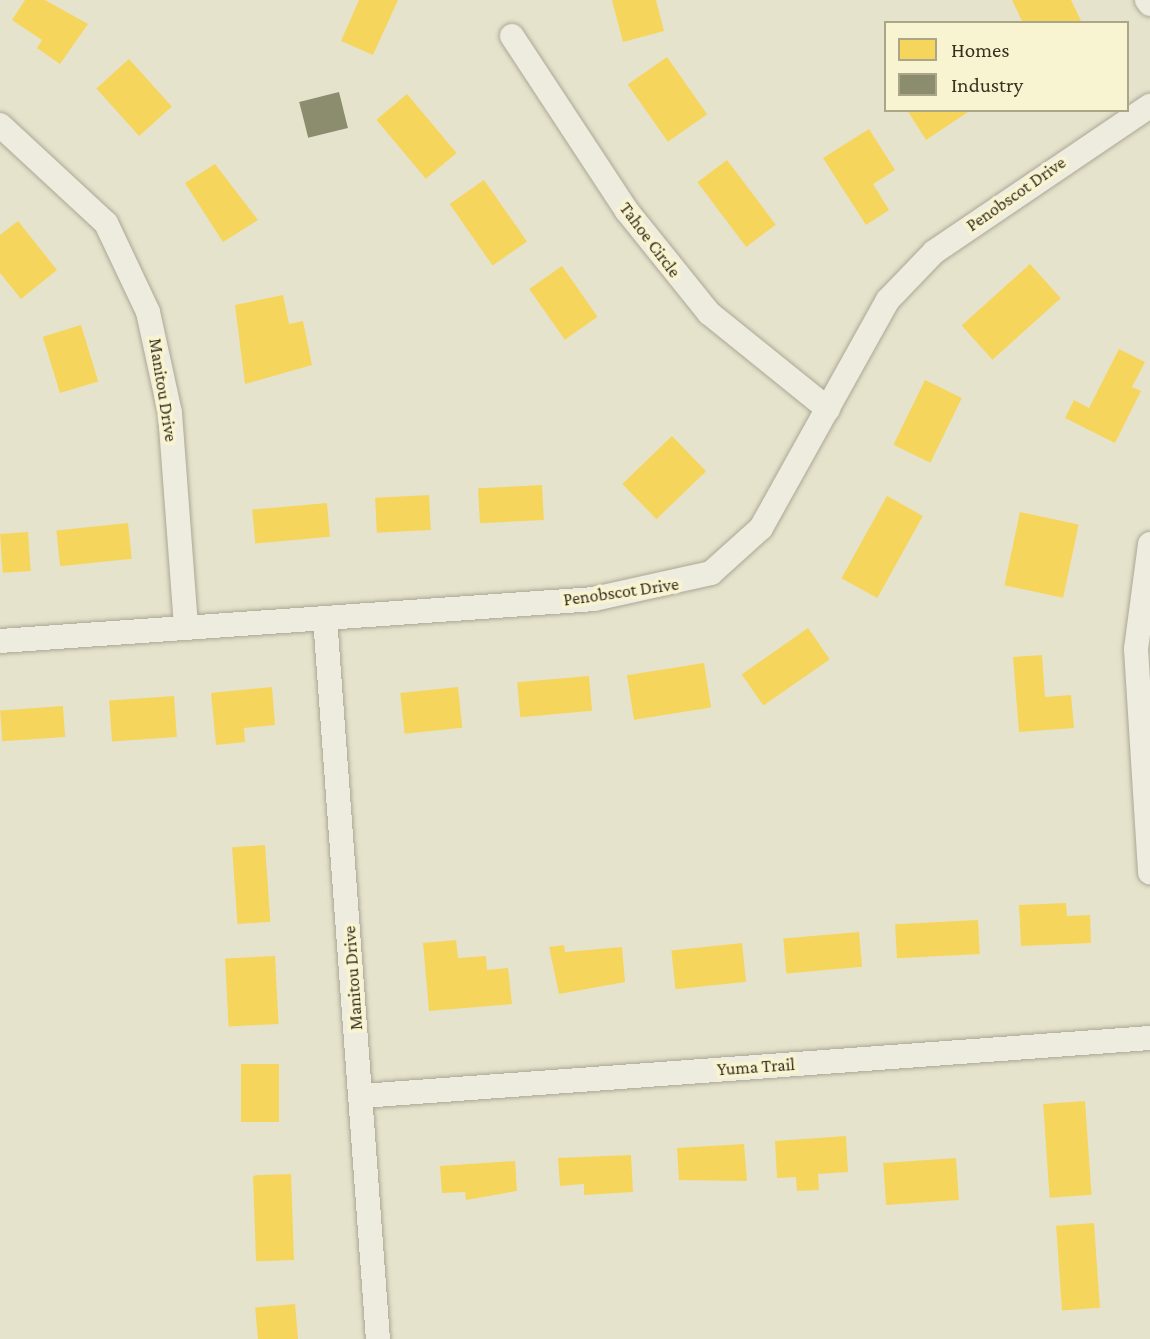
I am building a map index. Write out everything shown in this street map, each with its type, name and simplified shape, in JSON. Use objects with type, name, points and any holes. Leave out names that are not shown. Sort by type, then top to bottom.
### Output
[{"type":"street","name":"Tahoe Circle","points":[[512,36],[548,98],[680,279],[761,360],[828,409]]},
{"type":"street","name":"Penobscot Drive","points":[[0,641],[594,599],[684,584],[711,573],[761,528],[888,300],[934,253],[1150,106]]},
{"type":"street","name":"Manitou Drive","points":[[0,125],[106,223],[148,312],[170,413],[186,627]]},
{"type":"street","points":[[1150,544],[1136,649],[1150,873]]},
{"type":"street","name":"Manitou Drive","points":[[325,618],[362,1096],[377,1339]]},
{"type":"street","name":"Yuma Trail","points":[[362,1096],[1150,1038]]},
{"type":"building: Homes","points":[[25,0],[45,0],[88,24],[60,64],[37,48],[42,40],[12,20]]},
{"type":"building: Homes","points":[[359,0],[398,0],[373,55],[341,41]]},
{"type":"building: Homes","points":[[612,0],[656,0],[664,31],[623,42]]},
{"type":"building: Homes","points":[[1012,0],[1071,0],[1081,21],[1022,21]]},
{"type":"building: Homes","points":[[667,57],[707,114],[668,142],[628,85]]},
{"type":"building: Homes","points":[[129,59],[172,107],[139,136],[96,88]]},
{"type":"building: Homes","points":[[407,94],[456,153],[426,179],[376,120]]},
{"type":"building: Homes","points":[[908,112],[968,112],[926,140]]},
{"type":"building: Homes","points":[[869,129],[895,170],[873,184],[889,210],[866,225],[823,158]]},
{"type":"building: Homes","points":[[727,160],[776,225],[746,247],[697,182]]},
{"type":"building: Homes","points":[[215,164],[258,220],[223,242],[185,183]]},
{"type":"building: Homes","points":[[484,180],[527,241],[493,266],[450,204]]},
{"type":"building: Homes","points":[[18,221],[57,270],[21,299],[0,273],[0,235]]},
{"type":"building: Homes","points":[[1030,264],[1061,298],[992,360],[962,326]]},
{"type":"building: Homes","points":[[562,266],[598,317],[565,340],[529,289]]},
{"type":"building: Homes","points":[[283,295],[289,324],[303,321],[312,365],[245,384],[235,305]]},
{"type":"building: Homes","points":[[81,325],[98,381],[60,393],[43,337]]},
{"type":"building: Homes","points":[[1119,349],[1145,362],[1132,387],[1141,391],[1115,443],[1065,418],[1074,400],[1089,408]]},
{"type":"building: Homes","points":[[925,380],[962,398],[930,463],[893,445]]},
{"type":"building: Homes","points":[[672,436],[706,471],[656,519],[622,484]]},
{"type":"building: Homes","points":[[542,485],[544,520],[480,523],[478,488]]},
{"type":"building: Homes","points":[[429,495],[431,530],[377,533],[375,498]]},
{"type":"building: Homes","points":[[887,496],[923,516],[877,598],[841,578]]},
{"type":"building: Homes","points":[[327,503],[330,537],[255,543],[252,510]]},
{"type":"building: Homes","points":[[1020,512],[1079,524],[1063,598],[1004,585]]},
{"type":"building: Homes","points":[[128,523],[132,559],[60,566],[56,531]]},
{"type":"building: Homes","points":[[28,532],[31,571],[3,573],[0,534]]},
{"type":"building: Homes","points":[[808,628],[830,659],[763,706],[742,674]]},
{"type":"building: Homes","points":[[1042,655],[1045,697],[1071,695],[1074,728],[1019,732],[1013,657]]},
{"type":"building: Homes","points":[[704,663],[711,707],[634,720],[627,675]]},
{"type":"building: Homes","points":[[589,676],[592,711],[520,717],[517,682]]},
{"type":"building: Homes","points":[[272,687],[275,725],[244,728],[245,742],[216,745],[211,693]]},
{"type":"building: Homes","points":[[458,687],[462,728],[405,734],[400,693]]},
{"type":"building: Homes","points":[[174,696],[177,737],[112,741],[109,701]]},
{"type":"building: Homes","points":[[63,706],[65,737],[2,741],[0,710]]},
{"type":"building: Homes","points":[[265,845],[270,922],[237,924],[232,847]]},
{"type":"building: Homes","points":[[1066,903],[1067,916],[1090,915],[1091,943],[1021,946],[1019,905]]},
{"type":"building: Homes","points":[[978,920],[980,954],[897,958],[895,924]]},
{"type":"building: Homes","points":[[859,932],[862,967],[786,973],[783,939]]},
{"type":"building: Homes","points":[[456,940],[458,958],[486,956],[487,970],[508,968],[512,1004],[429,1011],[423,943]]},
{"type":"building: Homes","points":[[742,943],[746,982],[675,989],[671,950]]},
{"type":"building: Homes","points":[[564,945],[565,952],[622,947],[625,982],[559,994],[549,947]]},
{"type":"building: Homes","points":[[275,956],[279,1024],[229,1027],[225,959]]},
{"type":"building: Homes","points":[[241,1064],[279,1064],[279,1122],[241,1122]]},
{"type":"building: Homes","points":[[1085,1101],[1092,1195],[1050,1198],[1043,1104]]},
{"type":"building: Homes","points":[[846,1136],[848,1172],[818,1174],[819,1190],[797,1191],[796,1177],[777,1178],[775,1141]]},
{"type":"building: Homes","points":[[744,1144],[747,1181],[679,1180],[677,1148]]},
{"type":"building: Homes","points":[[631,1155],[633,1192],[584,1195],[584,1184],[560,1186],[558,1158]]},
{"type":"building: Homes","points":[[956,1158],[959,1200],[886,1205],[883,1163]]},
{"type":"building: Homes","points":[[515,1161],[517,1191],[466,1200],[465,1192],[442,1193],[440,1166]]},
{"type":"building: Homes","points":[[291,1174],[294,1260],[256,1261],[253,1175]]},
{"type":"building: Homes","points":[[1094,1223],[1100,1308],[1062,1310],[1056,1226]]},
{"type":"building: Homes","points":[[295,1304],[298,1339],[258,1339],[255,1307]]},
{"type":"building: Industry","points":[[339,92],[348,128],[308,138],[299,102]]}]
